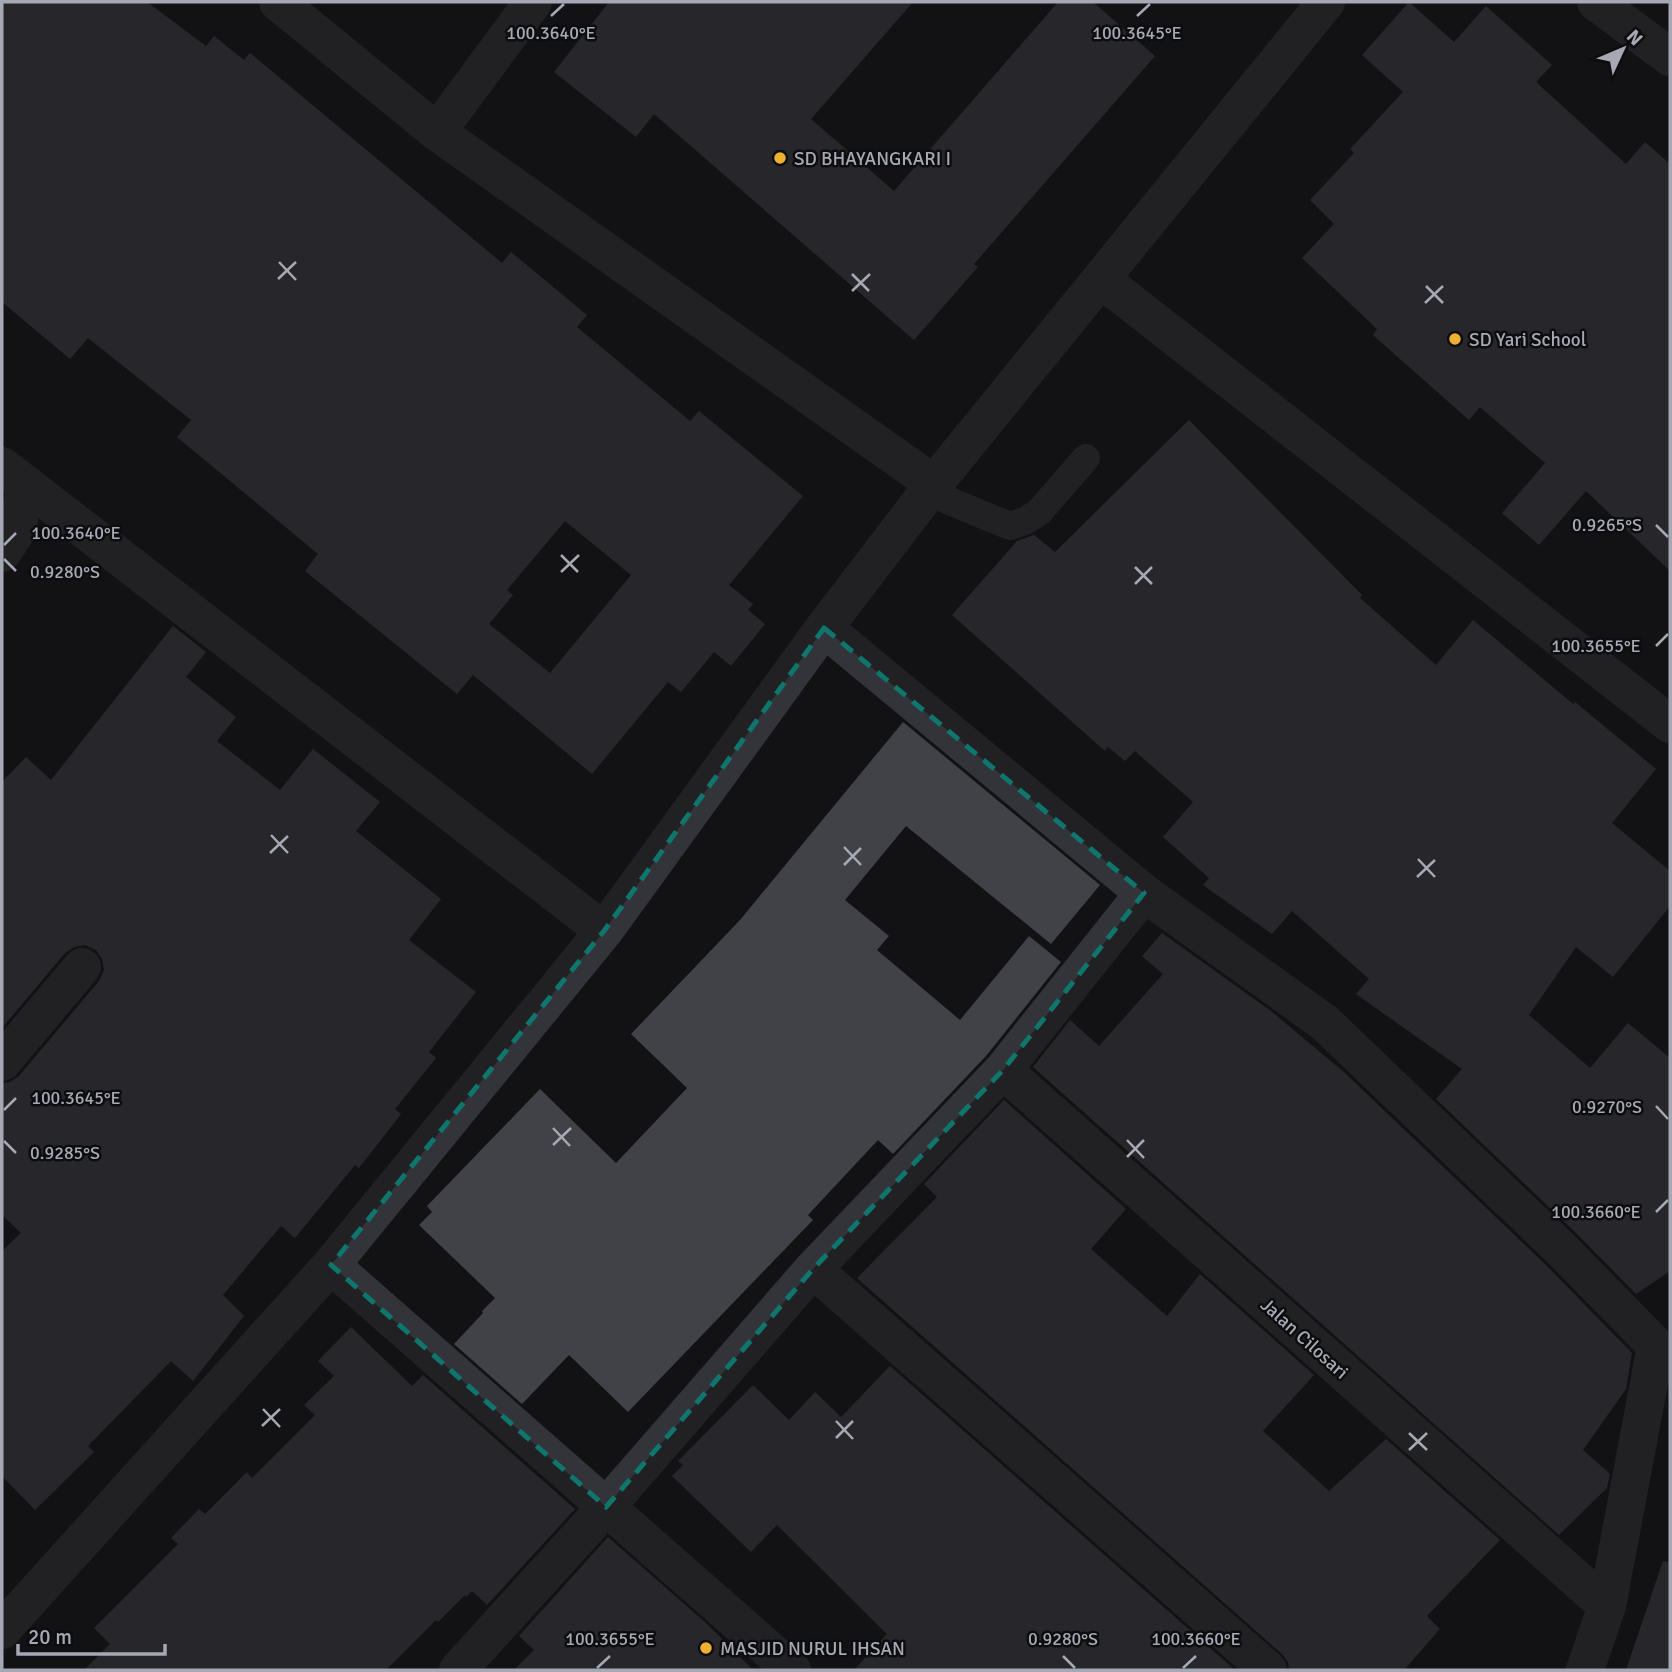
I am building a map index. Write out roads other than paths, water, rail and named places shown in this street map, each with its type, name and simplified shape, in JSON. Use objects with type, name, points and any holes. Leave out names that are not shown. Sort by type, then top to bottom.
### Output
[{"type":"street","points":[[278,2],[437,132],[931,488]]},
{"type":"street","points":[[437,132],[533,2]]},
{"type":"street","points":[[2,1630],[331,1265],[604,931],[824,628],[931,488],[1326,2]]},
{"type":"street","points":[[1596,2],[1670,57]]},
{"type":"street","points":[[1102,280],[1670,724]]},
{"type":"street","points":[[2,553],[17,530],[14,475]]},
{"type":"street","points":[[14,475],[604,931]]},
{"type":"street","points":[[824,628],[1143,893],[1325,1023],[1561,1249],[1663,1330],[1607,1606],[1585,1670]]},
{"type":"street","points":[[458,1670],[606,1507],[813,1269],[1003,1070],[1143,893]]},
{"type":"street","points":[[2,1062],[82,967]]},
{"type":"street","name":"Jalan Cilosari","points":[[1003,1070],[1607,1606]]},
{"type":"street","points":[[331,1265],[792,1670]]},
{"type":"street","points":[[813,1269],[1268,1670]]},
{"type":"lane","points":[[931,488],[1010,526],[1026,521],[1039,512],[1086,458]]},
{"type":"place","name":"SD BHAYANGKARI I","points":[[780,158]]},
{"type":"place","name":"SD Yari School","points":[[1455,339]]},
{"type":"place","name":"MASJID NURUL IHSAN","points":[[706,1648]]}]
